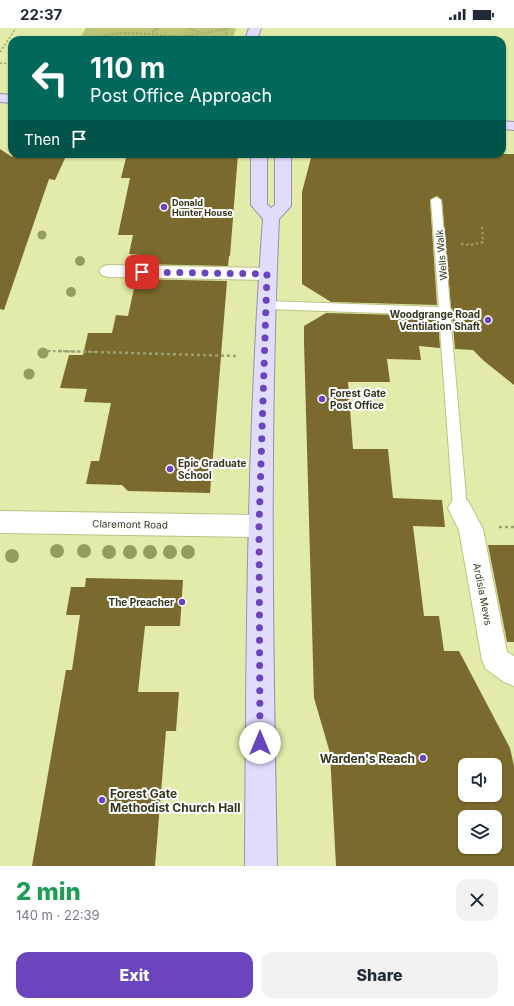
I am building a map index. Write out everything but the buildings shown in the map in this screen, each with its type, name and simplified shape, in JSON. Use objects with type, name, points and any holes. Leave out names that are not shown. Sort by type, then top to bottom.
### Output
[{"type":"main road","points":[[259,158],[259,204],[271,218]]},
{"type":"main road","points":[[261,866],[259,526],[267,274],[271,218],[283,206],[283,158]]},
{"type":"street","points":[[108,271],[267,274]]},
{"type":"street","name":"Ardisia Mews","points":[[460,508],[471,529],[495,660],[514,672]]},
{"type":"street","name":"Claremont Road","points":[[0,522],[259,526]]},
{"type":"lane","name":"Wells Walk","points":[[436,200],[446,311],[460,508]]},
{"type":"lane","points":[[266,305],[446,311]]},
{"type":"path","points":[[151,32],[158,28]]},
{"type":"path","points":[[189,28],[200,33]]},
{"type":"path","points":[[100,36],[110,32],[151,32],[173,36],[228,29],[225,36]]},
{"type":"path","points":[[120,36],[122,32]]},
{"type":"path","points":[[0,52],[8,40]]},
{"type":"path","name":"Wells Walk","points":[[455,244],[470,245],[483,242],[482,227]]},
{"type":"path","points":[[48,351],[236,356]]},
{"type":"green space","points":[[86,28],[236,28],[233,36],[81,36]]},
{"type":"place","name":"Donald Hunter House","points":[[164,207]]},
{"type":"place","name":"Woodgrange Road Ventilation Shaft","points":[[488,320]]},
{"type":"place","name":"Forest Gate Post Office","points":[[322,399]]},
{"type":"place","name":"Epic Graduate School","points":[[170,469]]},
{"type":"place","name":"The Preacher","points":[[182,602]]},
{"type":"place","name":"Warden's Reach","points":[[423,758]]},
{"type":"place","name":"Forest Gate Methodist Church Hall","points":[[102,800]]},
{"type":"route","points":[[142,272],[267,274],[259,526],[260,743]]}]
